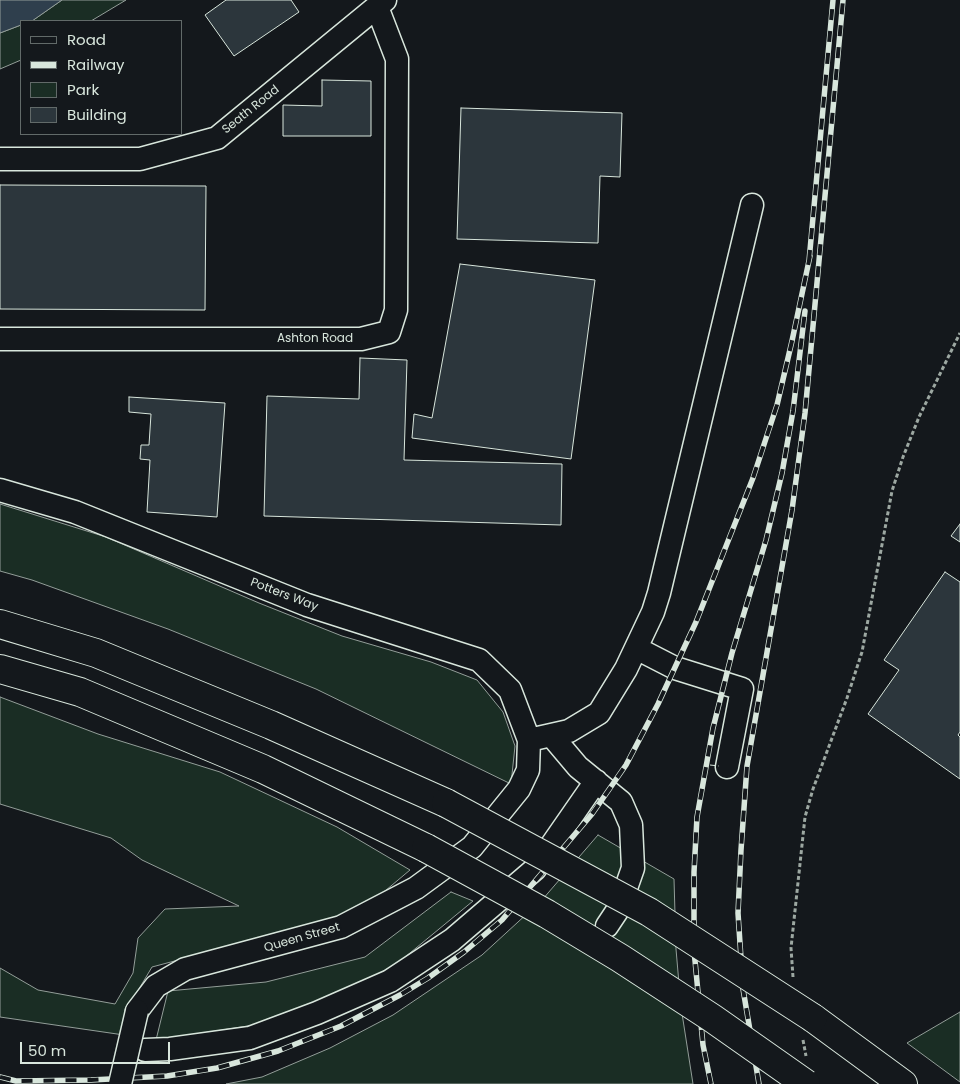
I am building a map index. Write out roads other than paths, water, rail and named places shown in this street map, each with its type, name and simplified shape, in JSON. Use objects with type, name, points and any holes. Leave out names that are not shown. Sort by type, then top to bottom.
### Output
[{"type":"highway","points":[[0,624],[96,653],[271,725],[446,803],[649,912],[808,1028],[903,1084]]},
{"type":"highway","points":[[0,668],[80,692],[254,765],[426,848],[547,914],[620,958],[712,1018],[807,1075]]},
{"type":"street","name":"Seath Road","points":[[0,159],[140,159],[217,138],[381,4]]},
{"type":"street","name":"Ashton Road","points":[[0,338],[361,339],[389,332],[396,310],[397,59],[381,4]]},
{"type":"street","points":[[529,740],[569,731],[599,713],[636,648],[653,612],[752,205]]},
{"type":"street","name":"Potters Way","points":[[0,490],[75,512],[307,605],[479,660],[510,690],[529,740]]},
{"type":"street","points":[[636,648],[660,662],[675,668],[742,688],[727,767]]},
{"type":"street","points":[[551,735],[578,767],[621,802],[631,825],[633,868],[619,908],[607,926]]},
{"type":"street","name":"Queen Street","points":[[120,1084],[137,1011],[156,986],[185,969],[341,927],[416,888],[472,847],[519,789],[528,770],[529,740]]},
{"type":"street","points":[[145,1050],[170,1050],[250,1038],[317,1013],[390,981],[452,940],[535,869],[596,782]]},
{"type":"water","points":[[0,0],[62,0],[33,20],[20,20],[20,25],[0,33]]},
{"type":"railway","points":[[809,261],[833,0]]},
{"type":"railway","points":[[759,1084],[743,989],[738,913],[747,766],[792,510],[805,413],[843,0]]},
{"type":"railway","points":[[0,1077],[16,1081],[167,1076],[217,1068],[278,1051],[341,1026],[400,995],[428,978],[464,952],[502,920],[592,814],[626,765],[658,704],[696,622],[753,478],[777,405],[810,256]]},
{"type":"railway","points":[[711,1084],[703,1045],[694,950],[694,872],[697,817],[713,728],[732,653],[766,540],[782,473],[793,411],[805,311]]}]
